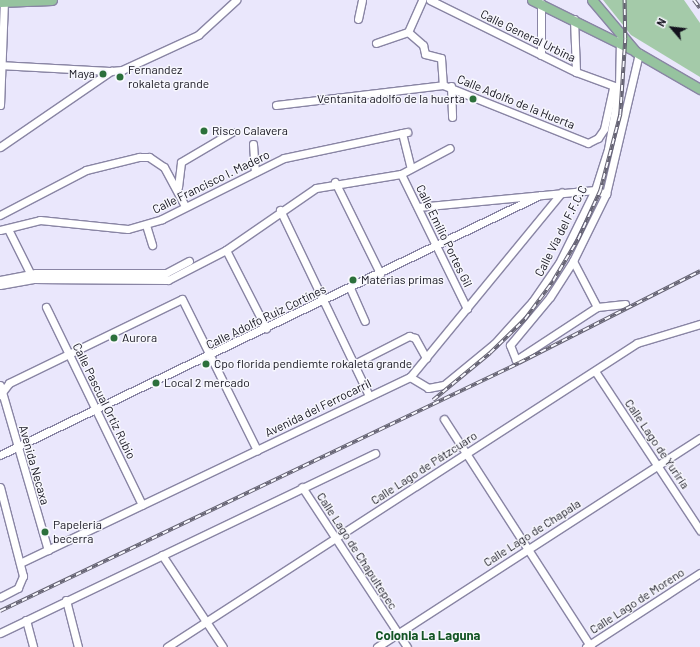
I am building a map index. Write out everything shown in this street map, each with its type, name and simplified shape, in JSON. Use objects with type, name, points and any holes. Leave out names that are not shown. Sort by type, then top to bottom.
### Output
[{"type":"main road","points":[[2,2],[52,0]]},
{"type":"main road","points":[[592,0],[637,53]]},
{"type":"main road","points":[[537,2],[574,19],[700,89]]},
{"type":"street","points":[[1,65],[111,71],[122,70],[198,35],[236,0]]},
{"type":"street","points":[[358,19],[362,0]]},
{"type":"street","points":[[376,43],[408,32],[422,0]]},
{"type":"street","name":"Calle General Urbina","points":[[430,0],[576,72],[616,87]]},
{"type":"street","points":[[0,105],[2,2]]},
{"type":"street","points":[[537,2],[541,55]]},
{"type":"street","points":[[574,19],[576,72]]},
{"type":"street","points":[[408,32],[423,45],[425,54],[441,58],[452,117]]},
{"type":"street","name":"Calle Vía del F.F.C.C","points":[[410,377],[428,388],[438,388],[494,344],[545,286],[595,190],[608,149],[621,46],[620,34]]},
{"type":"street","name":"Calle Vía del F.F.C.C","points":[[597,307],[516,360],[510,345],[550,297],[573,261],[606,194],[637,53]]},
{"type":"street","points":[[0,147],[111,71]]},
{"type":"street","name":"Calle Adolfo de la Huerta","points":[[276,105],[447,86],[588,143],[598,138],[604,129],[616,87]]},
{"type":"street","points":[[178,187],[182,162],[232,132]]},
{"type":"street","name":"Calle Francisco I. Madero","points":[[0,230],[40,220],[116,230],[146,225],[284,158],[404,132],[411,168]]},
{"type":"street","points":[[253,144],[255,172]]},
{"type":"street","points":[[0,285],[33,279],[168,280],[226,250],[280,210],[316,188],[335,182],[401,174],[450,148]]},
{"type":"street","points":[[0,215],[86,170],[149,157],[164,167],[178,187],[185,206]]},
{"type":"street","name":"Calle Emilio Portes Gil","points":[[401,174],[467,309]]},
{"type":"street","points":[[335,182],[380,273]]},
{"type":"street","points":[[0,212],[43,189]]},
{"type":"street","points":[[418,207],[562,192],[595,190],[606,194]]},
{"type":"street","name":"Avenida del Ferrocarril","points":[[20,563],[410,377],[562,192]]},
{"type":"street","name":"Calle Adolfo Ruiz Cortínes","points":[[0,455],[18,448],[210,356],[540,195]]},
{"type":"street","points":[[280,210],[369,396]]},
{"type":"street","points":[[146,225],[152,245]]},
{"type":"street","points":[[8,229],[30,273]]},
{"type":"street","points":[[226,250],[266,328]]},
{"type":"street","points":[[0,280],[30,273],[166,273],[189,261]]},
{"type":"street","points":[[573,261],[597,307],[625,304]]},
{"type":"street","points":[[350,288],[365,321]]},
{"type":"street","points":[[1,395],[9,383],[182,299],[257,450]]},
{"type":"street","name":"Calle Pascual Ortiz Rubio","points":[[46,307],[142,505]]},
{"type":"street","name":"Calle Lago de Pátzcuaro","points":[[167,647],[647,338],[700,324]]},
{"type":"street","points":[[354,364],[409,336],[415,338],[426,358]]},
{"type":"street","name":"Calle Lago de Yuriria","points":[[595,371],[700,530]]},
{"type":"street","name":"Avenida Necaxa","points":[[0,385],[1,395],[48,550]]},
{"type":"street","points":[[444,419],[589,646]]},
{"type":"street","name":"Calle Lago de Chapala","points":[[377,647],[700,438]]},
{"type":"street","points":[[0,633],[375,453]]},
{"type":"street","points":[[0,487],[20,563],[21,584],[0,597]]},
{"type":"street","name":"Calle Lago de Chapultepec","points":[[302,487],[407,647]]},
{"type":"street","points":[[162,554],[223,647]]},
{"type":"street","name":"Calle Lago de Moreno","points":[[589,646],[700,573]]},
{"type":"street","points":[[66,600],[78,647]]},
{"type":"street","points":[[26,620],[33,647]]},
{"type":"green space","points":[[603,0],[684,0],[700,23],[700,77],[631,35]]},
{"type":"railway","points":[[433,400],[490,353],[525,319],[553,281],[578,239],[600,191],[620,115],[625,39],[624,0]]},
{"type":"railway","points":[[694,0],[700,8]]},
{"type":"railway","points":[[0,611],[519,363],[700,271]]},
{"type":"place","name":"Maya","points":[[103,74]]},
{"type":"place","name":"Fernandez rokaleta grande","points":[[120,77]]},
{"type":"place","name":"Ventanita adolfo de la huerta","points":[[473,99]]},
{"type":"place","name":"Risco Calavera","points":[[204,131]]},
{"type":"place","name":"Materias primas","points":[[353,280]]},
{"type":"place","name":"Aurora","points":[[114,338]]},
{"type":"place","name":"Cpo florida pendiemte rokaleta grande","points":[[206,364]]},
{"type":"place","name":"Local 2 mercado","points":[[156,383]]},
{"type":"place","name":"Papeleria becerra","points":[[45,532]]},
{"type":"district","name":"Colonia La Laguna","points":[[428,635]]}]
